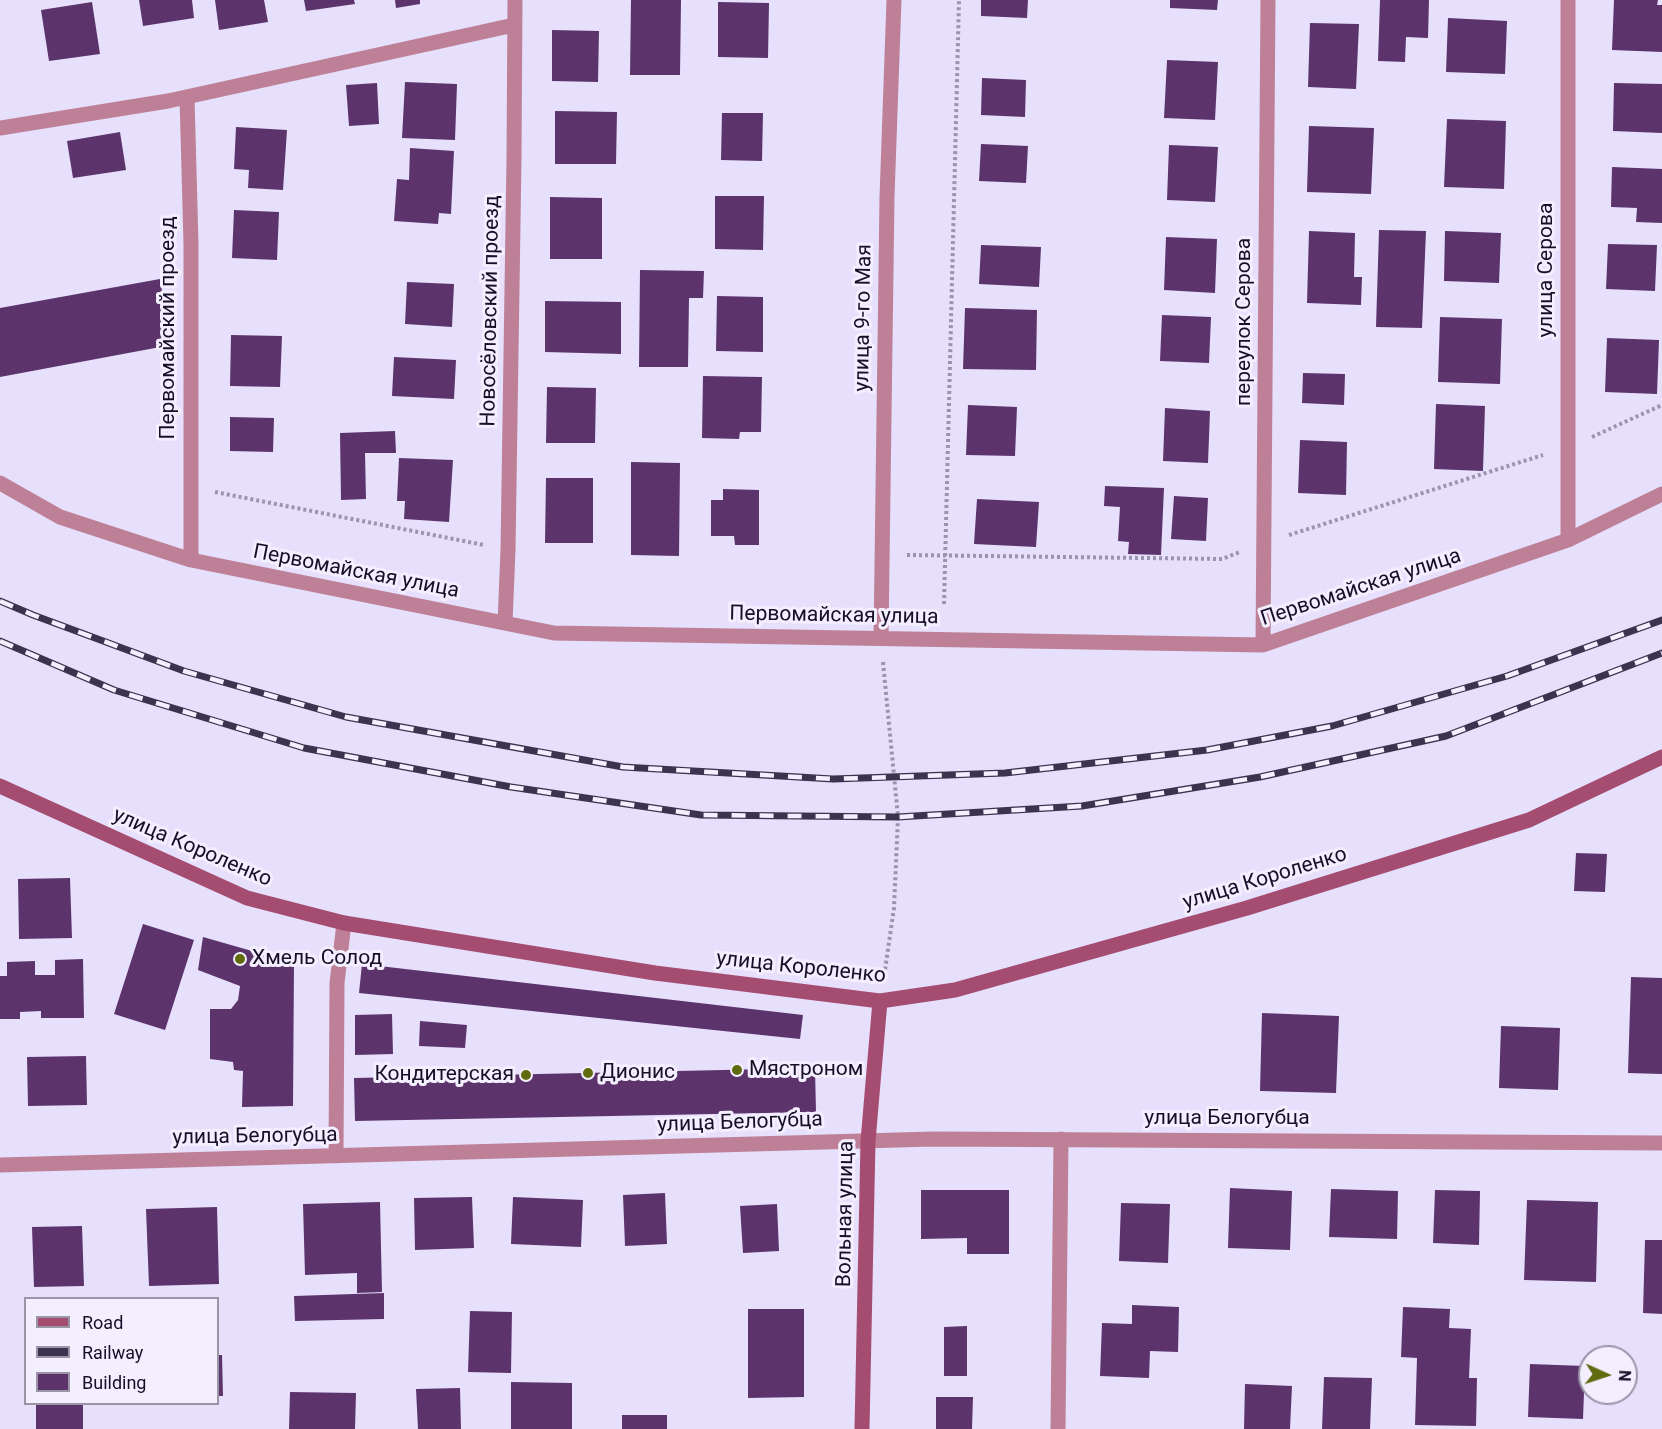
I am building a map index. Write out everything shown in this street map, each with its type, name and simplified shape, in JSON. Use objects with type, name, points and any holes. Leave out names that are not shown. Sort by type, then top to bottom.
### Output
[{"type":"street","name":"Новосёловский проезд","points":[[505,623],[514,158],[514,0]]},
{"type":"street","name":"улица 9-го Мая","points":[[881,637],[887,197],[894,0]]},
{"type":"street","name":"переулок Серова","points":[[1263,645],[1268,0]]},
{"type":"street","name":"улица Серова","points":[[1568,0],[1568,540]]},
{"type":"street","points":[[0,128],[187,97],[514,25]]},
{"type":"street","name":"Первомайский проезд","points":[[187,97],[191,560]]},
{"type":"street","name":"Первомайская улица","points":[[0,483],[60,518],[191,560],[554,633],[1263,645],[1568,540],[1662,494]]},
{"type":"street","name":"улица Короленко","points":[[0,786],[248,898],[344,923],[655,974],[880,1001],[955,990],[1247,908],[1360,873],[1529,820],[1662,758]]},
{"type":"street","points":[[336,1156],[337,983],[344,923]]},
{"type":"street","name":"Вольная улица","points":[[862,1429],[868,1141],[880,1001]]},
{"type":"street","points":[[1058,1429],[1061,1139]]},
{"type":"street","name":"улица Белогубца","points":[[0,1165],[868,1141],[1061,1139],[1662,1143]]},
{"type":"path","points":[[945,604],[959,0]]},
{"type":"path","points":[[191,487],[508,550]]},
{"type":"path","points":[[880,1001],[894,908],[898,817],[881,637]]},
{"type":"building","points":[[139,0],[192,0],[194,18],[143,26]]},
{"type":"building","points":[[215,0],[264,0],[268,22],[219,30]]},
{"type":"building","points":[[304,0],[354,0],[355,4],[306,11]]},
{"type":"building","points":[[395,0],[420,0],[420,4],[396,8]]},
{"type":"building","points":[[631,0],[681,0],[680,75],[630,75]]},
{"type":"building","points":[[981,0],[1028,0],[1027,18],[981,16]]},
{"type":"building","points":[[1170,0],[1218,0],[1217,10],[1170,8]]},
{"type":"building","points":[[1380,0],[1429,0],[1428,38],[1406,37],[1405,62],[1378,61]]},
{"type":"building","points":[[1614,0],[1658,0],[1657,5],[1662,5],[1662,52],[1612,50]]},
{"type":"building","points":[[92,2],[100,54],[49,61],[41,10]]},
{"type":"building","points":[[718,2],[769,3],[768,58],[718,57]]},
{"type":"building","points":[[1448,18],[1507,21],[1505,74],[1446,72]]},
{"type":"building","points":[[1310,23],[1359,24],[1356,89],[1308,87]]},
{"type":"building","points":[[552,30],[599,31],[598,82],[552,81]]},
{"type":"building","points":[[1167,60],[1218,62],[1215,120],[1164,118]]},
{"type":"building","points":[[982,78],[1026,80],[1025,117],[981,115]]},
{"type":"building","points":[[405,82],[457,84],[455,140],[402,138]]},
{"type":"building","points":[[377,83],[379,124],[349,126],[346,85]]},
{"type":"building","points":[[1614,83],[1662,84],[1662,133],[1613,131]]},
{"type":"building","points":[[555,111],[617,112],[616,164],[555,164]]},
{"type":"building","points":[[722,113],[763,113],[762,161],[721,160]]},
{"type":"building","points":[[1447,119],[1506,121],[1504,189],[1444,187]]},
{"type":"building","points":[[1309,126],[1374,128],[1371,194],[1307,192]]},
{"type":"building","points":[[236,127],[287,130],[283,190],[248,188],[249,170],[234,169]]},
{"type":"building","points":[[120,132],[126,170],[73,178],[67,141]]},
{"type":"building","points":[[981,144],[1028,146],[1026,183],[979,181]]},
{"type":"building","points":[[1169,145],[1218,147],[1215,202],[1167,200]]},
{"type":"building","points":[[410,148],[454,151],[451,214],[439,213],[438,224],[394,221],[397,179],[409,180]]},
{"type":"building","points":[[1612,167],[1662,169],[1662,223],[1636,222],[1637,208],[1611,207]]},
{"type":"building","points":[[715,196],[764,196],[763,250],[715,249]]},
{"type":"building","points":[[550,197],[602,198],[602,259],[550,259]]},
{"type":"building","points":[[234,210],[279,212],[277,260],[232,258]]},
{"type":"building","points":[[1379,230],[1426,231],[1422,328],[1376,327]]},
{"type":"building","points":[[1309,231],[1355,233],[1354,277],[1362,277],[1361,305],[1307,303]]},
{"type":"building","points":[[1445,231],[1501,233],[1499,283],[1444,281]]},
{"type":"building","points":[[1166,237],[1217,239],[1215,293],[1164,290]]},
{"type":"building","points":[[1608,244],[1657,245],[1655,291],[1606,289]]},
{"type":"building","points":[[981,245],[1041,247],[1039,287],[979,284]]},
{"type":"building","points":[[640,270],[704,271],[703,298],[689,298],[688,367],[639,367]]},
{"type":"building","points":[[160,279],[171,345],[0,377],[0,308]]},
{"type":"building","points":[[407,282],[454,284],[452,327],[405,324]]},
{"type":"building","points":[[717,296],[763,297],[763,352],[716,351]]},
{"type":"building","points":[[545,301],[621,302],[621,354],[545,352]]},
{"type":"building","points":[[965,308],[1037,310],[1036,370],[963,369]]},
{"type":"building","points":[[1162,315],[1211,317],[1209,363],[1160,361]]},
{"type":"building","points":[[1440,317],[1502,319],[1500,384],[1438,382]]},
{"type":"building","points":[[231,335],[282,336],[280,387],[230,386]]},
{"type":"building","points":[[1607,338],[1659,340],[1657,394],[1605,392]]},
{"type":"building","points":[[394,357],[456,360],[454,399],[392,396]]},
{"type":"building","points":[[1303,373],[1345,374],[1344,405],[1302,403]]},
{"type":"building","points":[[703,376],[762,377],[761,432],[740,432],[739,439],[702,438]]},
{"type":"building","points":[[547,387],[596,388],[595,443],[546,443]]},
{"type":"building","points":[[1436,404],[1485,406],[1483,471],[1434,469]]},
{"type":"building","points":[[968,405],[1017,407],[1015,456],[966,455]]},
{"type":"building","points":[[1165,408],[1210,411],[1208,463],[1163,461]]},
{"type":"building","points":[[230,417],[274,418],[273,452],[230,451]]},
{"type":"building","points":[[395,431],[396,453],[365,453],[366,499],[341,500],[340,433]]},
{"type":"building","points":[[1300,440],[1347,442],[1346,495],[1298,493]]},
{"type":"building","points":[[399,458],[453,460],[449,522],[404,519],[405,501],[397,501]]},
{"type":"building","points":[[631,462],[680,463],[679,556],[631,555]]},
{"type":"building","points":[[546,478],[593,478],[593,543],[545,543]]},
{"type":"building","points":[[1105,486],[1164,488],[1161,555],[1128,554],[1129,542],[1118,541],[1120,507],[1104,506]]},
{"type":"building","points":[[723,489],[759,490],[759,545],[735,545],[734,536],[711,536],[711,500],[723,500]]},
{"type":"building","points":[[1174,496],[1208,498],[1206,541],[1171,539]]},
{"type":"building","points":[[977,499],[1039,502],[1036,547],[974,544]]},
{"type":"building","points":[[1576,853],[1607,854],[1605,892],[1574,891]]},
{"type":"building","points":[[70,878],[72,938],[19,939],[18,879]]},
{"type":"building","points":[[143,924],[194,940],[165,1030],[114,1014]]},
{"type":"building","points":[[203,937],[294,963],[293,1106],[242,1107],[243,1071],[234,1070],[233,1062],[210,1059],[210,1009],[231,1009],[238,1000],[240,986],[198,970]]},
{"type":"building","points":[[83,959],[84,1018],[41,1018],[41,1011],[20,1012],[20,1019],[0,1019],[0,976],[7,976],[7,962],[35,961],[35,975],[55,975],[55,960]]},
{"type":"building","points":[[362,964],[803,1015],[800,1039],[359,993]]},
{"type":"building","points":[[1631,977],[1662,978],[1662,1074],[1628,1073]]},
{"type":"building","points":[[1262,1013],[1339,1016],[1336,1093],[1260,1091]]},
{"type":"building","points":[[392,1014],[393,1054],[355,1055],[355,1015]]},
{"type":"building","points":[[420,1021],[467,1025],[465,1048],[419,1046]]},
{"type":"building","points":[[1501,1026],[1560,1028],[1558,1090],[1499,1088]]},
{"type":"building","points":[[86,1056],[87,1105],[28,1106],[27,1057]]},
{"type":"building","points":[[815,1068],[816,1112],[355,1121],[354,1078]]},
{"type":"building","points":[[1230,1188],[1292,1191],[1290,1250],[1228,1248]]},
{"type":"building","points":[[1331,1189],[1398,1191],[1397,1239],[1329,1237]]},
{"type":"building","points":[[921,1190],[1009,1190],[1009,1254],[967,1254],[967,1238],[921,1239]]},
{"type":"building","points":[[1435,1190],[1480,1191],[1479,1245],[1433,1243]]},
{"type":"building","points":[[665,1193],[667,1244],[625,1246],[623,1195]]},
{"type":"building","points":[[472,1197],[474,1248],[415,1250],[414,1198]]},
{"type":"building","points":[[513,1197],[583,1200],[581,1247],[511,1244]]},
{"type":"building","points":[[1527,1200],[1598,1202],[1596,1282],[1524,1280]]},
{"type":"building","points":[[380,1202],[382,1292],[357,1293],[357,1273],[305,1275],[303,1204]]},
{"type":"building","points":[[1121,1203],[1170,1204],[1168,1263],[1119,1261]]},
{"type":"building","points":[[777,1204],[779,1251],[743,1253],[740,1206]]},
{"type":"building","points":[[217,1207],[219,1284],[149,1286],[146,1209]]},
{"type":"building","points":[[82,1226],[84,1286],[34,1287],[32,1227]]},
{"type":"building","points":[[1645,1240],[1662,1240],[1662,1314],[1643,1313]]},
{"type":"building","points":[[384,1293],[384,1319],[295,1321],[294,1296]]},
{"type":"building","points":[[1132,1305],[1179,1307],[1178,1352],[1150,1351],[1149,1378],[1100,1376],[1102,1323],[1132,1324]]},
{"type":"building","points":[[1403,1307],[1450,1309],[1449,1328],[1471,1329],[1469,1378],[1477,1378],[1476,1426],[1415,1425],[1417,1358],[1401,1357]]},
{"type":"building","points":[[748,1309],[804,1309],[804,1397],[748,1398]]},
{"type":"building","points":[[470,1311],[512,1312],[511,1373],[468,1372]]},
{"type":"building","points":[[967,1326],[967,1376],[944,1376],[944,1327]]},
{"type":"building","points":[[219,1355],[222,1355],[223,1396],[219,1396]]},
{"type":"building","points":[[1530,1364],[1578,1366],[1578,1405],[1584,1405],[1583,1419],[1528,1417]]},
{"type":"building","points":[[1324,1377],[1372,1378],[1370,1429],[1322,1429]]},
{"type":"building","points":[[511,1382],[572,1383],[572,1429],[511,1429]]},
{"type":"building","points":[[1245,1384],[1292,1386],[1290,1429],[1244,1429]]},
{"type":"building","points":[[460,1388],[461,1429],[418,1429],[416,1389]]},
{"type":"building","points":[[290,1392],[356,1393],[355,1429],[289,1429]]},
{"type":"building","points":[[936,1397],[973,1397],[972,1429],[936,1429]]},
{"type":"building","points":[[36,1405],[83,1405],[83,1429],[36,1429]]},
{"type":"building","points":[[622,1415],[667,1415],[667,1429],[622,1429]]},
{"type":"railway","points":[[0,601],[184,671],[346,717],[623,767],[833,779],[1005,773],[1207,750],[1332,726],[1507,676],[1662,620]]},
{"type":"railway","points":[[0,641],[114,690],[304,748],[511,787],[701,815],[898,817],[1082,806],[1260,777],[1446,736],[1662,653]]},
{"type":"place","name":"Хмель Солод","points":[[240,959]]},
{"type":"place","name":"Мястроном","points":[[737,1070]]},
{"type":"place","name":"Дионис","points":[[588,1073]]},
{"type":"place","name":"Кондитерская","points":[[526,1075]]}]
